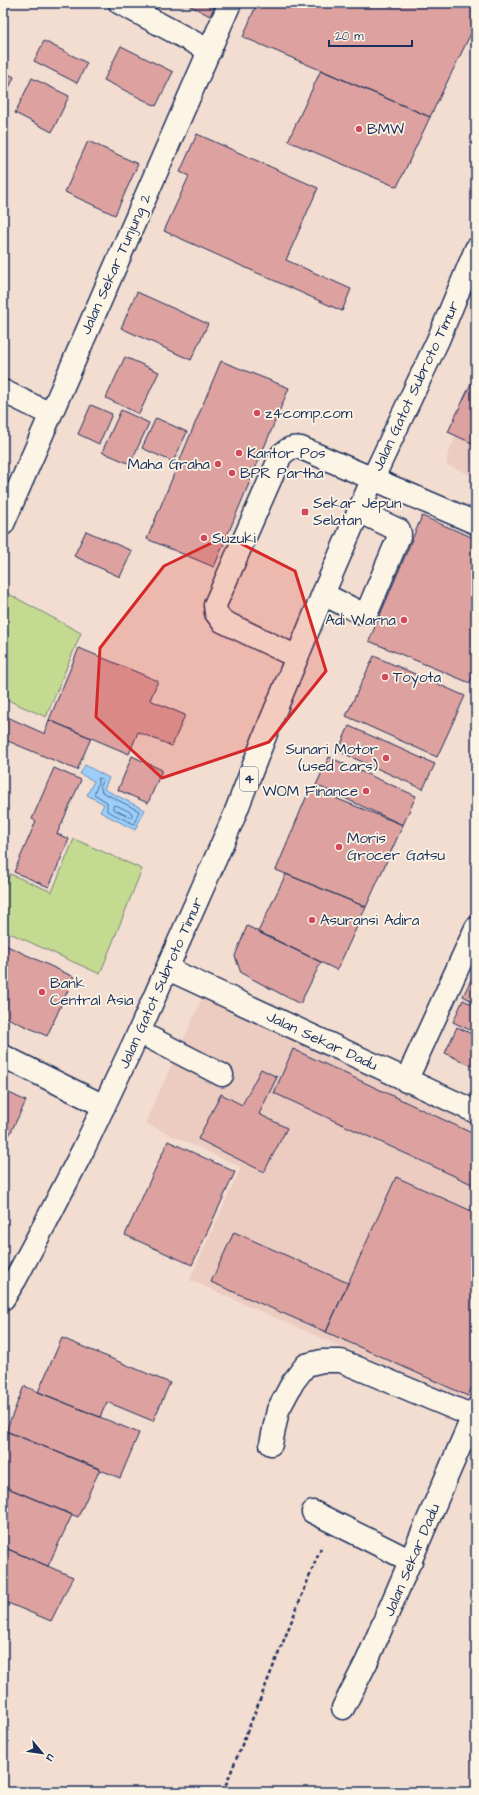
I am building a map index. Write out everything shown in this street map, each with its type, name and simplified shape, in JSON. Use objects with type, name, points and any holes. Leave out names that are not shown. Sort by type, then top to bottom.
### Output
[{"type":"main road","points":[[120,3],[210,51]]},
{"type":"main road","name":"Jalan Sekar Tunjung 2","points":[[3,524],[230,3]]},
{"type":"main road","name":"Jalan Gatot Subroto Timur","points":[[3,1299],[15,1280],[46,1222],[140,1032],[233,819],[270,723],[323,594],[373,478],[438,340],[476,249]]},
{"type":"main road","points":[[3,391],[50,414]]},
{"type":"main road","name":"Jalan Gatot Subroto Timur","points":[[297,657],[222,621],[216,613],[215,605],[281,455],[288,449],[294,447],[301,448],[373,478]]},
{"type":"main road","points":[[373,478],[476,523]]},
{"type":"main road","points":[[323,594],[359,612],[368,610],[400,534],[399,530],[396,528],[359,512]]},
{"type":"main road","points":[[406,1081],[476,928]]},
{"type":"main road","name":"Jalan Sekar Dadu","points":[[168,969],[406,1081],[476,1112]]},
{"type":"main road","points":[[140,1032],[222,1074]]},
{"type":"main road","points":[[3,1056],[104,1106]]},
{"type":"main road","points":[[272,1444],[278,1410],[294,1382],[306,1365],[322,1361],[341,1361],[475,1412]]},
{"type":"main road","name":"Jalan Sekar Dadu","points":[[343,1708],[367,1661],[412,1561],[475,1412]]},
{"type":"main road","points":[[322,1517],[412,1561]]},
{"type":"path","points":[[224,1792],[322,1517]]},
{"type":"highlighted area","points":[[226,536],[295,571],[326,671],[269,742],[162,778],[96,717],[100,648],[164,566]]},
{"type":"shaded area","points":[[476,392],[476,477],[447,465],[447,456]]},
{"type":"shaded area","points":[[203,997],[476,1122],[476,1397],[473,1405],[190,1280],[241,1167],[145,1123]]},
{"type":"green space","points":[[7,593],[81,633],[46,717],[3,698],[3,602]]},
{"type":"green space","points":[[74,839],[142,869],[100,974],[3,930],[3,891],[10,874],[52,892]]},
{"type":"water","points":[[85,765],[109,778],[104,789],[145,810],[135,830],[100,812],[104,804],[87,795],[94,781],[80,774]]},
{"type":"building","points":[[185,3],[216,3],[210,16]]},
{"type":"building","points":[[257,3],[462,3],[476,9],[476,23],[430,117],[243,37]]},
{"type":"building","points":[[462,3],[476,3],[476,9]]},
{"type":"building","points":[[44,41],[87,63],[77,83],[34,61]]},
{"type":"building","points":[[121,46],[173,72],[156,106],[104,80]]},
{"type":"building","name":"BMW","points":[[321,70],[430,117],[397,187],[288,141]]},
{"type":"building","points":[[3,71],[14,77],[3,101]]},
{"type":"building","points":[[32,78],[69,96],[52,132],[15,113]]},
{"type":"building","points":[[197,134],[318,188],[286,260],[351,289],[342,311],[164,231],[189,176],[180,172]]},
{"type":"building","points":[[88,141],[138,164],[115,215],[65,192]]},
{"type":"building","points":[[137,292],[208,324],[191,360],[121,328]]},
{"type":"building","points":[[125,357],[159,372],[139,414],[106,398]]},
{"type":"building","name":"Maha Graha","points":[[221,361],[289,388],[214,567],[147,539]]},
{"type":"building","points":[[476,373],[476,445],[448,432]]},
{"type":"building","points":[[91,405],[112,414],[99,444],[78,434]]},
{"type":"building","points":[[121,410],[149,423],[130,464],[102,452]]},
{"type":"building","points":[[156,418],[187,432],[173,462],[142,448]]},
{"type":"building","points":[[422,516],[476,539],[476,668],[470,683],[369,641]]},
{"type":"building","points":[[86,531],[132,551],[120,577],[74,556]]},
{"type":"building","points":[[79,648],[158,681],[150,700],[185,715],[172,746],[138,732],[129,754],[49,720]]},
{"type":"building","points":[[374,656],[465,696],[437,757],[346,716]]},
{"type":"building","points":[[3,715],[45,734],[49,720],[91,738],[77,770],[3,739]]},
{"type":"building","name":"Sunari Motor (used cars)","points":[[349,726],[435,764],[423,789],[338,751]]},
{"type":"building","points":[[132,756],[162,770],[148,803],[118,790]]},
{"type":"building","name":"WOM Finance","points":[[329,757],[416,796],[403,825],[316,785]]},
{"type":"building","points":[[54,768],[81,780],[57,834],[69,839],[49,887],[14,872],[36,821],[32,819]]},
{"type":"building","name":"Moris Grocer Gatsu","points":[[310,788],[403,825],[366,907],[276,870]]},
{"type":"building","name":"Asuransi Adira","points":[[286,874],[366,907],[337,970],[258,932]]},
{"type":"building","points":[[247,926],[321,962],[300,1004],[241,973],[235,956]]},
{"type":"building","points":[[3,944],[74,977],[47,1036],[3,1016]]},
{"type":"building","points":[[476,970],[476,1003],[463,996]]},
{"type":"building","points":[[463,1000],[476,1006],[476,1033],[453,1022]]},
{"type":"building","points":[[457,1027],[476,1036],[476,1068],[445,1053]]},
{"type":"building","points":[[293,1049],[476,1135],[476,1186],[274,1093]]},
{"type":"building","points":[[261,1069],[277,1077],[259,1114],[287,1128],[264,1172],[198,1139],[221,1094],[242,1105]]},
{"type":"building","points":[[3,1090],[26,1101],[3,1148]]},
{"type":"building","points":[[168,1141],[235,1172],[192,1265],[125,1235]]},
{"type":"building","points":[[396,1177],[476,1213],[476,1377],[468,1396],[326,1332]]},
{"type":"building","points":[[234,1232],[348,1283],[326,1332],[211,1282]]},
{"type":"building","points":[[62,1338],[170,1383],[153,1421],[107,1402],[100,1417],[38,1392]]},
{"type":"building","points":[[24,1386],[139,1433],[120,1478],[6,1431]]},
{"type":"building","points":[[3,1430],[100,1469],[78,1517],[3,1486]]},
{"type":"building","points":[[3,1486],[72,1515],[48,1566],[3,1547]]},
{"type":"building","points":[[3,1547],[73,1577],[51,1621],[3,1601]]},
{"type":"place","name":"BMW","points":[[359,129]]},
{"type":"place","name":"z4comp.com","points":[[257,413]]},
{"type":"place","name":"Kantor Pos","points":[[239,453]]},
{"type":"place","name":"Maha Graha","points":[[218,464]]},
{"type":"place","name":"BPR Partha","points":[[232,473]]},
{"type":"place","name":"Sekar Jepun Selatan","points":[[305,512]]},
{"type":"place","name":"Suzuki","points":[[204,538]]},
{"type":"place","name":"Adi Warna","points":[[404,620]]},
{"type":"place","name":"Toyota","points":[[385,677]]},
{"type":"place","name":"Sunari Motor (used cars)","points":[[386,758]]},
{"type":"place","name":"WOM Finance","points":[[366,791]]},
{"type":"place","name":"Moris Grocer Gatsu","points":[[339,847]]},
{"type":"place","name":"Asuransi Adira","points":[[312,920]]},
{"type":"place","name":"Bank Central Asia","points":[[42,992]]}]
